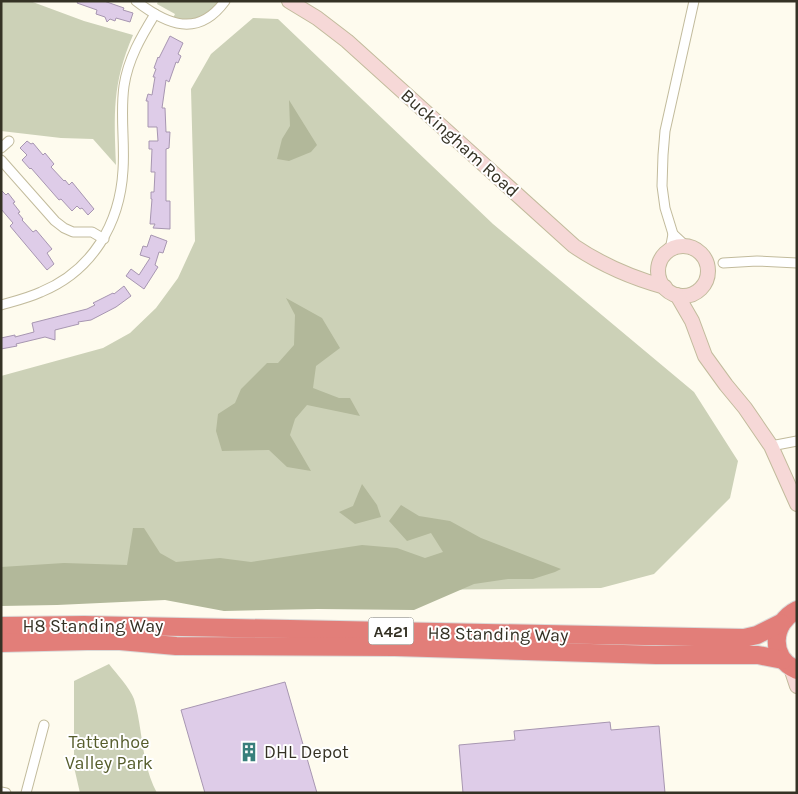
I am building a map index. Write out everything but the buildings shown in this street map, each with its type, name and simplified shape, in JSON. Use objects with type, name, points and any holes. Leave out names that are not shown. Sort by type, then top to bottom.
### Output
[{"type":"highway","name":"H8 Standing Way","points":[[725,646],[757,634],[791,612]]},
{"type":"highway","name":"A421","points":[[790,666],[778,651],[776,642],[777,632],[791,612]]},
{"type":"highway","name":"H8 Standing Way","points":[[1,626],[53,633],[85,633],[120,641],[176,646],[725,646],[790,666]]},
{"type":"highway","name":"H8 Standing Way","points":[[1,643],[53,633]]},
{"type":"main road","name":"Buckingham Road","points":[[290,1],[317,18],[347,41],[574,246],[600,262],[635,278],[671,291]]},
{"type":"main road","points":[[692,322],[699,290],[707,278],[708,266],[706,260],[698,251],[687,247],[678,247],[665,254],[660,265],[659,276],[692,322],[708,361],[745,408],[771,446],[797,504]]},
{"type":"main road","points":[[635,278],[660,265]]},
{"type":"main road","points":[[671,291],[686,296],[699,290]]},
{"type":"main road","points":[[790,666],[797,686]]},
{"type":"street","points":[[136,1],[170,22],[182,25],[195,24],[208,19],[218,11],[225,1]]},
{"type":"street","points":[[670,250],[673,234],[665,208],[663,193],[665,131],[694,1]]},
{"type":"street","points":[[1,305],[27,298],[57,284],[83,264],[104,239],[117,210],[122,187],[124,167],[122,106],[124,85],[133,53],[155,14]]},
{"type":"street","points":[[1,148],[9,141]]},
{"type":"street","points":[[1,160],[54,221],[68,230],[92,232],[104,239]]},
{"type":"street","points":[[673,234],[687,247]]},
{"type":"street","points":[[723,263],[757,261],[797,263]]},
{"type":"street","points":[[771,446],[797,441]]},
{"type":"street","points":[[26,793],[44,725]]},
{"type":"street","points":[[1,792],[6,793]]},
{"type":"green space","points":[[1,1],[30,1],[84,21],[133,35],[121,69],[116,99],[116,165],[93,139],[61,138],[1,131]]},
{"type":"green space","points":[[158,1],[220,1],[210,11],[199,17],[180,19],[173,18],[175,14],[157,4]]},
{"type":"green space","points":[[253,18],[278,19],[493,224],[694,392],[738,461],[730,498],[654,574],[601,588],[1,594],[1,376],[103,348],[130,333],[156,308],[178,278],[195,241],[191,89],[211,54]]},
{"type":"green space","points":[[289,100],[317,145],[311,152],[289,161],[277,159],[282,139],[290,126]]},
{"type":"green space","points":[[286,298],[322,318],[340,348],[316,366],[313,388],[339,398],[350,398],[360,416],[307,405],[295,419],[290,435],[311,471],[287,467],[269,450],[222,451],[216,431],[218,414],[235,403],[241,389],[267,363],[278,363],[294,345],[295,315]]},
{"type":"green space","points":[[362,484],[377,505],[381,517],[355,524],[339,512],[353,506]]},
{"type":"green space","points":[[401,505],[419,516],[450,521],[481,538],[561,569],[533,579],[508,579],[474,584],[414,610],[318,609],[224,611],[165,600],[1,606],[1,567],[64,563],[127,565],[133,528],[144,528],[160,553],[176,562],[220,558],[251,562],[362,545],[397,548],[425,558],[443,552],[431,533],[407,541],[389,521]]},
{"type":"green space","name":"Tattenhoe Valley Park","points":[[109,664],[126,685],[134,699],[145,758],[157,793],[80,793],[74,767],[74,681]]},
{"type":"place","name":"DHL Depot","points":[[249,752]]}]
